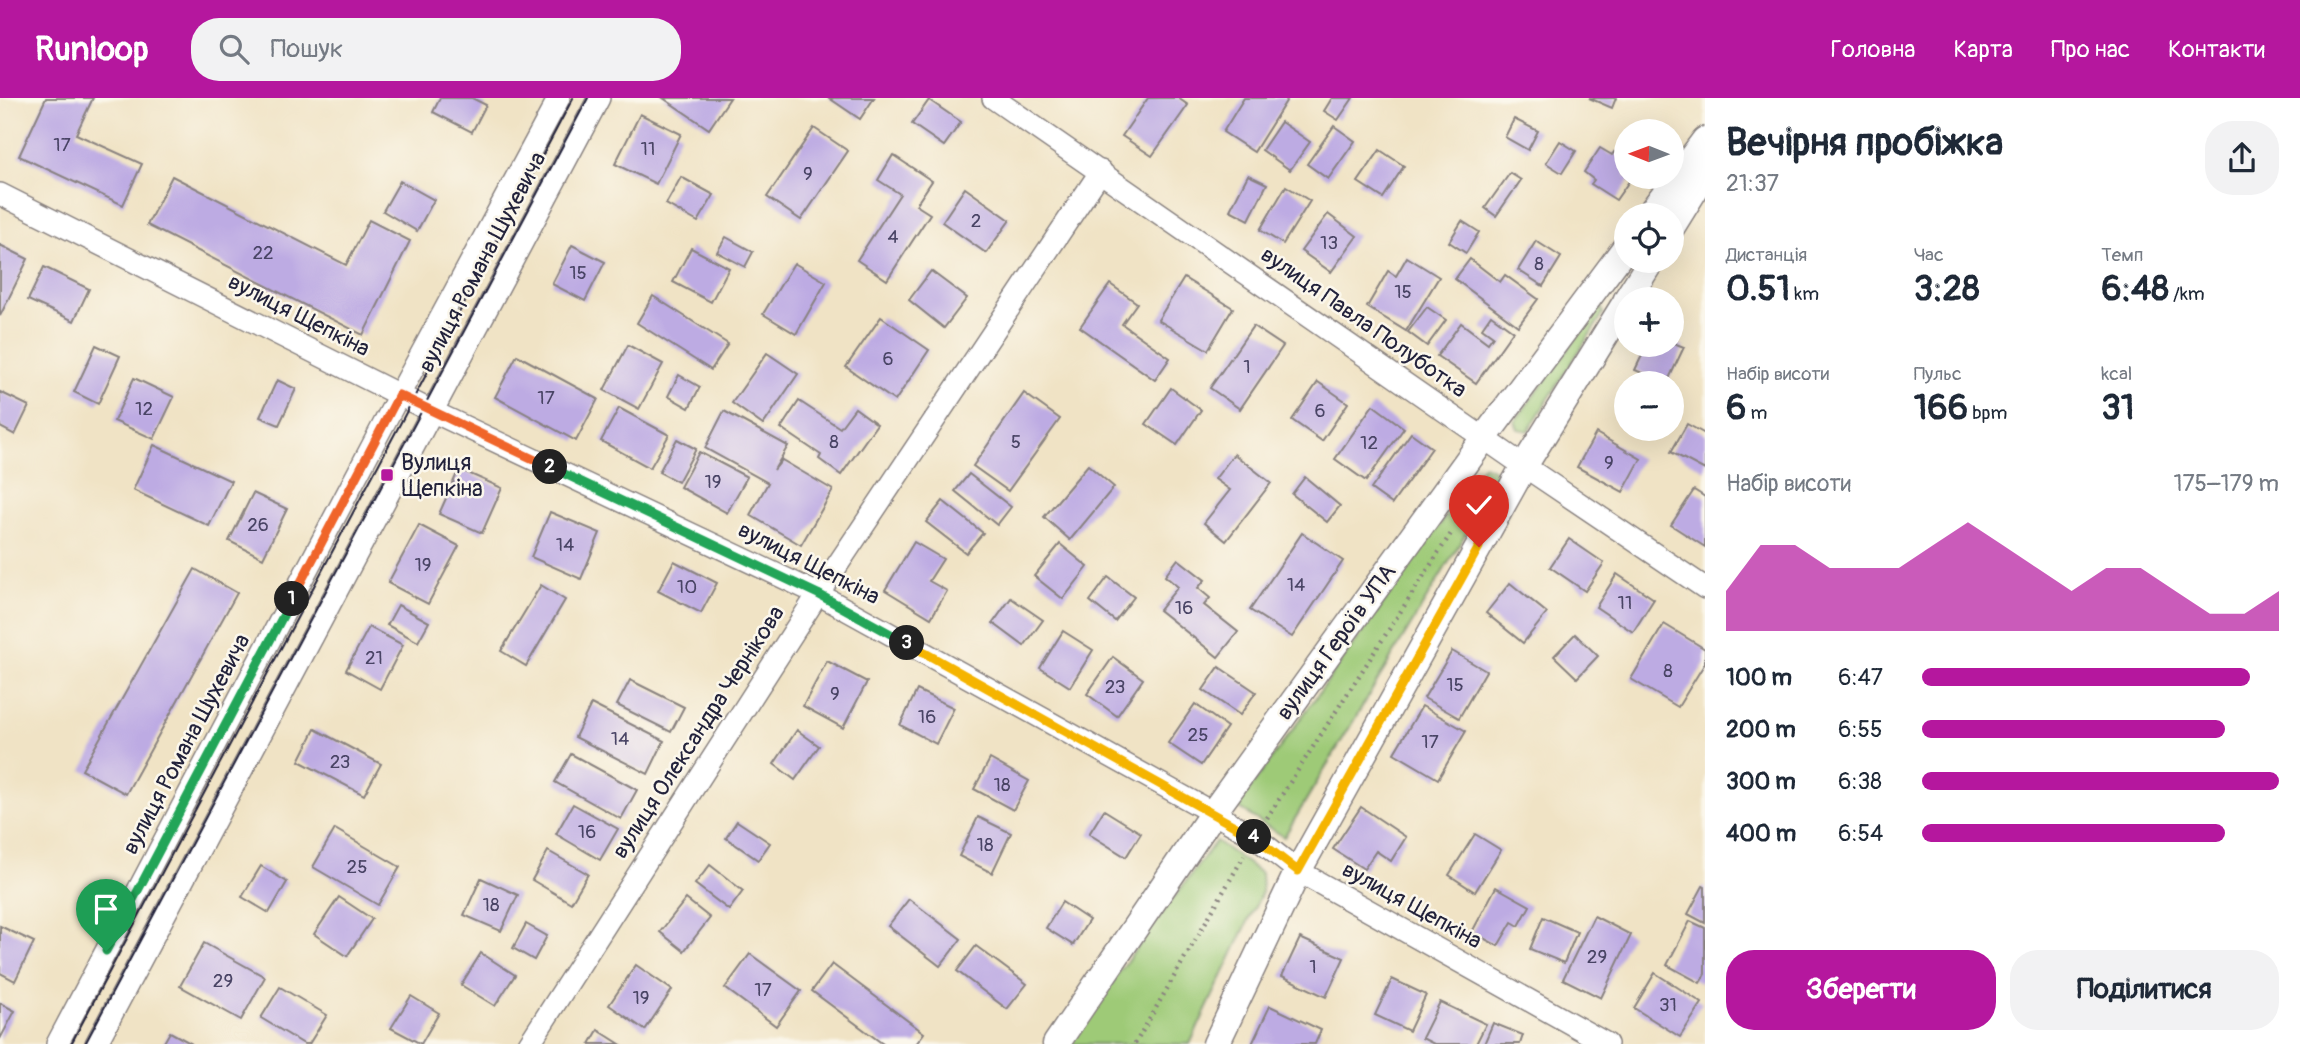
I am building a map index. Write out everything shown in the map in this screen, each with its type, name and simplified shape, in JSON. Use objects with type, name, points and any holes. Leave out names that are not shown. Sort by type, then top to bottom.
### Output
[{"type":"street","name":"вулиця Романа Шухевича","points":[[57,1044],[399,395],[559,98]]},
{"type":"street","name":"вулиця Романа Шухевича","points":[[96,1044],[599,98]]},
{"type":"street","name":"вулиця Павла Полуботка","points":[[993,98],[1524,466],[1705,588]]},
{"type":"street","points":[[1658,203],[1705,140]]},
{"type":"street","name":"вулиця Олександра Чернікова","points":[[529,1044],[818,594],[1101,171]]},
{"type":"street","points":[[1684,207],[1705,173]]},
{"type":"street","name":"вулиця Щепкіна","points":[[0,194],[399,395],[818,594],[1213,813],[1255,837],[1298,871],[1607,1044]]},
{"type":"street","name":"вулиця Героїв УПА","points":[[1056,1044],[1213,813],[1614,263]]},
{"type":"street","points":[[1216,1044],[1298,871],[1524,466],[1614,321]]},
{"type":"path","points":[[1135,1044],[1255,837],[1458,522]]},
{"type":"green space","points":[[1602,308],[1603,314],[1528,431],[1518,429],[1515,421],[1597,310]]},
{"type":"green space","points":[[1483,465],[1495,470],[1499,478],[1284,837],[1237,807]]},
{"type":"green space","points":[[1216,841],[1261,873],[1262,892],[1190,1044],[1066,1044]]},
{"type":"building","points":[[46,98],[93,98],[76,134],[142,164],[123,205],[19,156]]},
{"type":"building","points":[[440,98],[472,98],[486,105],[472,132],[433,112]]},
{"type":"building","points":[[663,98],[730,98],[709,129]]},
{"type":"building","points":[[829,98],[874,98],[860,119]]},
{"type":"building","points":[[1148,98],[1178,98],[1188,105],[1152,156],[1122,136]]},
{"type":"building","points":[[1244,98],[1288,98],[1254,152],[1223,132]]},
{"type":"building","points":[[1332,98],[1353,98],[1338,120],[1324,111]]},
{"type":"building","points":[[1589,98],[1616,98],[1612,108]]},
{"type":"building","points":[[929,100],[961,122],[944,146],[912,124]]},
{"type":"building","points":[[640,114],[681,134],[656,184],[615,164]]},
{"type":"building","points":[[1514,119],[1538,131],[1528,150],[1505,137]]},
{"type":"building","points":[[1281,122],[1310,142],[1290,170],[1262,150]]},
{"type":"building","points":[[1334,126],[1355,141],[1328,179],[1307,164]]},
{"type":"building","points":[[814,128],[848,151],[801,220],[767,197]]},
{"type":"building","points":[[1560,141],[1576,151],[1562,173],[1546,163]]},
{"type":"building","points":[[1600,148],[1612,155],[1614,152],[1614,189],[1624,189],[1616,200],[1591,184],[1594,180],[1584,172]]},
{"type":"building","points":[[1380,150],[1404,166],[1383,198],[1358,182]]},
{"type":"building","points":[[893,155],[932,181],[916,205],[930,214],[887,280],[857,260],[900,194],[878,180]]},
{"type":"building","points":[[1510,173],[1521,180],[1496,216],[1485,208]]},
{"type":"building","points":[[1248,175],[1267,184],[1249,220],[1230,210]]},
{"type":"building","points":[[172,176],[346,265],[369,220],[410,241],[363,335],[147,225]]},
{"type":"building","points":[[681,177],[714,195],[698,222],[666,204]]},
{"type":"building","points":[[400,181],[434,200],[417,231],[383,211]]},
{"type":"building","points":[[1286,186],[1310,201],[1283,244],[1260,230]]},
{"type":"building","points":[[965,188],[1010,220],[986,253],[942,222]]},
{"type":"building","points":[[1328,214],[1357,236],[1331,272],[1301,251]]},
{"type":"building","points":[[1462,221],[1479,232],[1466,253],[1449,242]]},
{"type":"building","points":[[726,237],[753,252],[745,267],[717,252]]},
{"type":"building","points":[[1536,241],[1561,257],[1543,286],[1518,270]]},
{"type":"building","points":[[0,245],[28,259],[0,316]]},
{"type":"building","points":[[572,245],[605,262],[585,301],[552,284]]},
{"type":"building","points":[[691,248],[729,268],[711,302],[673,282]]},
{"type":"building","points":[[1407,257],[1439,277],[1406,331],[1367,307],[1388,271],[1396,276]]},
{"type":"building","points":[[1470,259],[1500,282],[1505,275],[1538,299],[1518,326],[1455,279]]},
{"type":"building","points":[[794,263],[826,282],[796,334],[763,314]]},
{"type":"building","points":[[44,267],[89,289],[74,321],[28,300]]},
{"type":"building","points":[[931,271],[967,298],[944,328],[909,300]]},
{"type":"building","points":[[1184,278],[1233,308],[1208,350],[1158,320]]},
{"type":"building","points":[[1110,284],[1137,303],[1122,324],[1170,358],[1155,380],[1080,327]]},
{"type":"building","points":[[653,296],[728,344],[711,370],[637,323]]},
{"type":"building","points":[[1427,307],[1446,320],[1427,346],[1408,332]]},
{"type":"building","points":[[1491,315],[1513,331],[1476,383],[1437,356],[1461,323],[1488,343],[1493,336],[1482,328]]},
{"type":"building","points":[[881,317],[929,350],[895,401],[846,367]]},
{"type":"building","points":[[1253,326],[1283,346],[1240,409],[1210,388]]},
{"type":"building","points":[[96,345],[120,356],[98,404],[74,392]]},
{"type":"building","points":[[628,345],[663,364],[639,409],[604,390]]},
{"type":"building","points":[[767,353],[798,374],[763,425],[732,403]]},
{"type":"building","points":[[517,355],[598,399],[576,441],[495,397]]},
{"type":"building","points":[[1641,357],[1679,357],[1673,371],[1635,370]]},
{"type":"building","points":[[679,375],[700,387],[689,408],[668,396]]},
{"type":"building","points":[[134,378],[174,397],[154,439],[114,421]]},
{"type":"building","points":[[277,380],[296,389],[279,425],[260,417]]},
{"type":"building","points":[[1318,382],[1348,403],[1322,441],[1292,420]]},
{"type":"building","points":[[1171,388],[1201,410],[1177,445],[1146,424]]},
{"type":"building","points":[[0,392],[29,406],[15,435],[0,427]]},
{"type":"building","points":[[1024,393],[1060,419],[1008,491],[973,466]]},
{"type":"building","points":[[799,401],[840,428],[855,408],[877,424],[841,475],[819,459],[821,455],[781,428]]},
{"type":"building","points":[[1373,405],[1404,428],[1366,481],[1335,459]]},
{"type":"building","points":[[619,408],[669,435],[650,468],[601,441]]},
{"type":"building","points":[[724,411],[788,446],[774,470],[782,460],[833,490],[801,545],[750,515],[768,483],[705,448]]},
{"type":"building","points":[[1687,424],[1705,434],[1705,470],[1671,452],[1677,441],[1684,441]]},
{"type":"building","points":[[1411,433],[1432,448],[1392,504],[1371,489]]},
{"type":"building","points":[[1596,433],[1641,459],[1623,492],[1577,467]]},
{"type":"building","points":[[677,439],[696,449],[678,482],[659,472]]},
{"type":"building","points":[[154,445],[231,481],[209,526],[133,490]]},
{"type":"building","points":[[699,452],[747,477],[727,513],[680,487]]},
{"type":"building","points":[[1234,454],[1271,483],[1226,541],[1204,523],[1230,490],[1215,479]]},
{"type":"building","points":[[1088,465],[1114,487],[1070,540],[1044,517]]},
{"type":"building","points":[[459,469],[502,488],[482,533],[439,514]]},
{"type":"building","points":[[969,474],[1011,507],[997,525],[955,491]]},
{"type":"building","points":[[1305,477],[1340,506],[1327,522],[1292,494]]},
{"type":"building","points":[[1694,490],[1705,497],[1705,547],[1671,525]]},
{"type":"building","points":[[253,493],[287,509],[263,558],[229,541]]},
{"type":"building","points":[[943,501],[983,533],[966,553],[926,522]]},
{"type":"building","points":[[550,512],[600,533],[581,579],[531,557]]},
{"type":"building","points":[[419,525],[459,546],[428,604],[388,583]]},
{"type":"building","points":[[1302,533],[1343,561],[1292,637],[1250,610]]},
{"type":"building","points":[[1569,539],[1604,563],[1585,591],[1550,567]]},
{"type":"building","points":[[914,542],[943,559],[929,581],[947,591],[931,618],[885,590]]},
{"type":"building","points":[[1060,544],[1088,567],[1063,599],[1034,576]]},
{"type":"building","points":[[1178,559],[1205,580],[1198,588],[1210,598],[1204,605],[1238,632],[1218,657],[1159,610],[1178,587],[1165,576]]},
{"type":"building","points":[[674,561],[717,583],[701,613],[658,591]]},
{"type":"building","points":[[195,569],[237,593],[126,794],[82,770]]},
{"type":"building","points":[[1617,574],[1654,599],[1633,632],[1596,607]]},
{"type":"building","points":[[1108,577],[1134,597],[1115,621],[1090,601]]},
{"type":"building","points":[[1510,583],[1547,613],[1523,643],[1486,613]]},
{"type":"building","points":[[541,585],[565,600],[526,666],[501,651]]},
{"type":"building","points":[[1011,598],[1043,620],[1024,646],[993,623]]},
{"type":"building","points":[[398,605],[429,622],[418,642],[387,625]]},
{"type":"building","points":[[1664,624],[1705,649],[1705,663],[1678,707],[1631,679]]},
{"type":"building","points":[[369,627],[403,645],[380,689],[346,670]]},
{"type":"building","points":[[1063,631],[1093,650],[1070,687],[1040,668]]},
{"type":"building","points":[[1575,634],[1598,656],[1577,678],[1554,656]]},
{"type":"building","points":[[1452,651],[1486,671],[1459,718],[1424,698]]},
{"type":"building","points":[[1113,657],[1143,679],[1117,716],[1087,694]]},
{"type":"building","points":[[827,661],[867,682],[843,728],[803,706]]},
{"type":"building","points":[[1219,667],[1256,692],[1240,715],[1203,690]]},
{"type":"building","points":[[630,680],[684,707],[671,732],[617,705]]},
{"type":"building","points":[[917,690],[954,708],[936,744],[900,725]]},
{"type":"building","points":[[591,704],[664,741],[648,774],[575,737]]},
{"type":"building","points":[[1195,704],[1227,727],[1201,765],[1168,743]]},
{"type":"building","points":[[1422,706],[1466,731],[1438,779],[1394,753]]},
{"type":"building","points":[[315,729],[381,764],[364,795],[299,761]]},
{"type":"building","points":[[797,730],[819,746],[795,780],[774,764]]},
{"type":"building","points":[[571,754],[637,790],[621,819],[555,782]]},
{"type":"building","points":[[990,759],[1029,781],[1013,810],[974,789]]},
{"type":"building","points":[[573,804],[618,829],[600,860],[556,834]]},
{"type":"building","points":[[1361,807],[1406,837],[1391,861],[1376,851],[1364,869],[1333,849]]},
{"type":"building","points":[[1104,810],[1141,833],[1126,857],[1089,834]]},
{"type":"building","points":[[978,817],[1011,833],[992,873],[959,856]]},
{"type":"building","points":[[737,821],[770,843],[758,860],[726,838]]},
{"type":"building","points":[[335,829],[400,867],[378,905],[313,867]]},
{"type":"building","points":[[1475,834],[1501,850],[1475,892],[1449,875]]},
{"type":"building","points":[[548,851],[588,874],[571,903],[532,880]]},
{"type":"building","points":[[710,865],[743,891],[729,910],[695,884]]},
{"type":"building","points":[[261,866],[287,882],[269,913],[242,897]]},
{"type":"building","points":[[481,878],[518,895],[501,931],[464,915]]},
{"type":"building","points":[[1703,886],[1705,887],[1705,923],[1688,914]]},
{"type":"building","points":[[1496,887],[1530,906],[1519,926],[1512,922],[1498,946],[1472,932]]},
{"type":"building","points":[[339,897],[372,919],[347,956],[314,934]]},
{"type":"building","points":[[686,899],[710,918],[684,951],[660,932]]},
{"type":"building","points":[[909,899],[961,939],[940,966],[888,926]]},
{"type":"building","points":[[1062,902],[1089,920],[1073,945],[1046,928]]},
{"type":"building","points":[[1594,916],[1631,935],[1601,998],[1563,979]]},
{"type":"building","points":[[1543,917],[1577,932],[1564,963],[1530,949]]},
{"type":"building","points":[[1690,921],[1705,928],[1705,974],[1700,983],[1667,965]]},
{"type":"building","points":[[526,924],[547,936],[534,960],[513,948]]},
{"type":"building","points":[[0,926],[34,942],[15,981],[0,973]]},
{"type":"building","points":[[1300,938],[1344,958],[1326,997],[1282,976]]},
{"type":"building","points":[[204,943],[265,977],[241,1020],[180,986]]},
{"type":"building","points":[[976,946],[1027,984],[1007,1009],[957,971]]},
{"type":"building","points":[[481,953],[515,975],[495,1006],[461,985]]},
{"type":"building","points":[[750,954],[801,991],[776,1026],[725,988]]},
{"type":"building","points":[[832,964],[924,1033],[916,1044],[883,1044],[812,991]]},
{"type":"building","points":[[636,965],[672,990],[645,1030],[609,1005]]},
{"type":"building","points":[[1655,973],[1702,1003],[1680,1037],[1634,1008]]},
{"type":"building","points":[[1392,979],[1426,995],[1409,1031],[1375,1015]]},
{"type":"building","points":[[280,987],[327,1015],[309,1044],[304,1044],[261,1018]]},
{"type":"building","points":[[411,996],[439,1013],[421,1044],[391,1028]]},
{"type":"building","points":[[1440,1002],[1486,1024],[1476,1044],[1434,1044],[1422,1038]]},
{"type":"building","points":[[0,1003],[15,1011],[0,1039]]},
{"type":"building","points":[[1270,1006],[1321,1030],[1315,1044],[1252,1044]]},
{"type":"building","points":[[1493,1023],[1523,1035],[1520,1044],[1484,1044]]},
{"type":"building","points":[[598,1030],[620,1044],[590,1044]]},
{"type":"building","points":[[170,1032],[192,1044],[163,1044]]},
{"type":"tram line","points":[[71,1044],[573,98]]},
{"type":"tram line","points":[[85,1044],[588,98]]},
{"type":"place","name":"Вулиця Щепкіна","points":[[387,475]]},
{"type":"route","points":[[106,951],[399,395],[818,594],[1255,837],[1298,871],[1479,547]]}]
